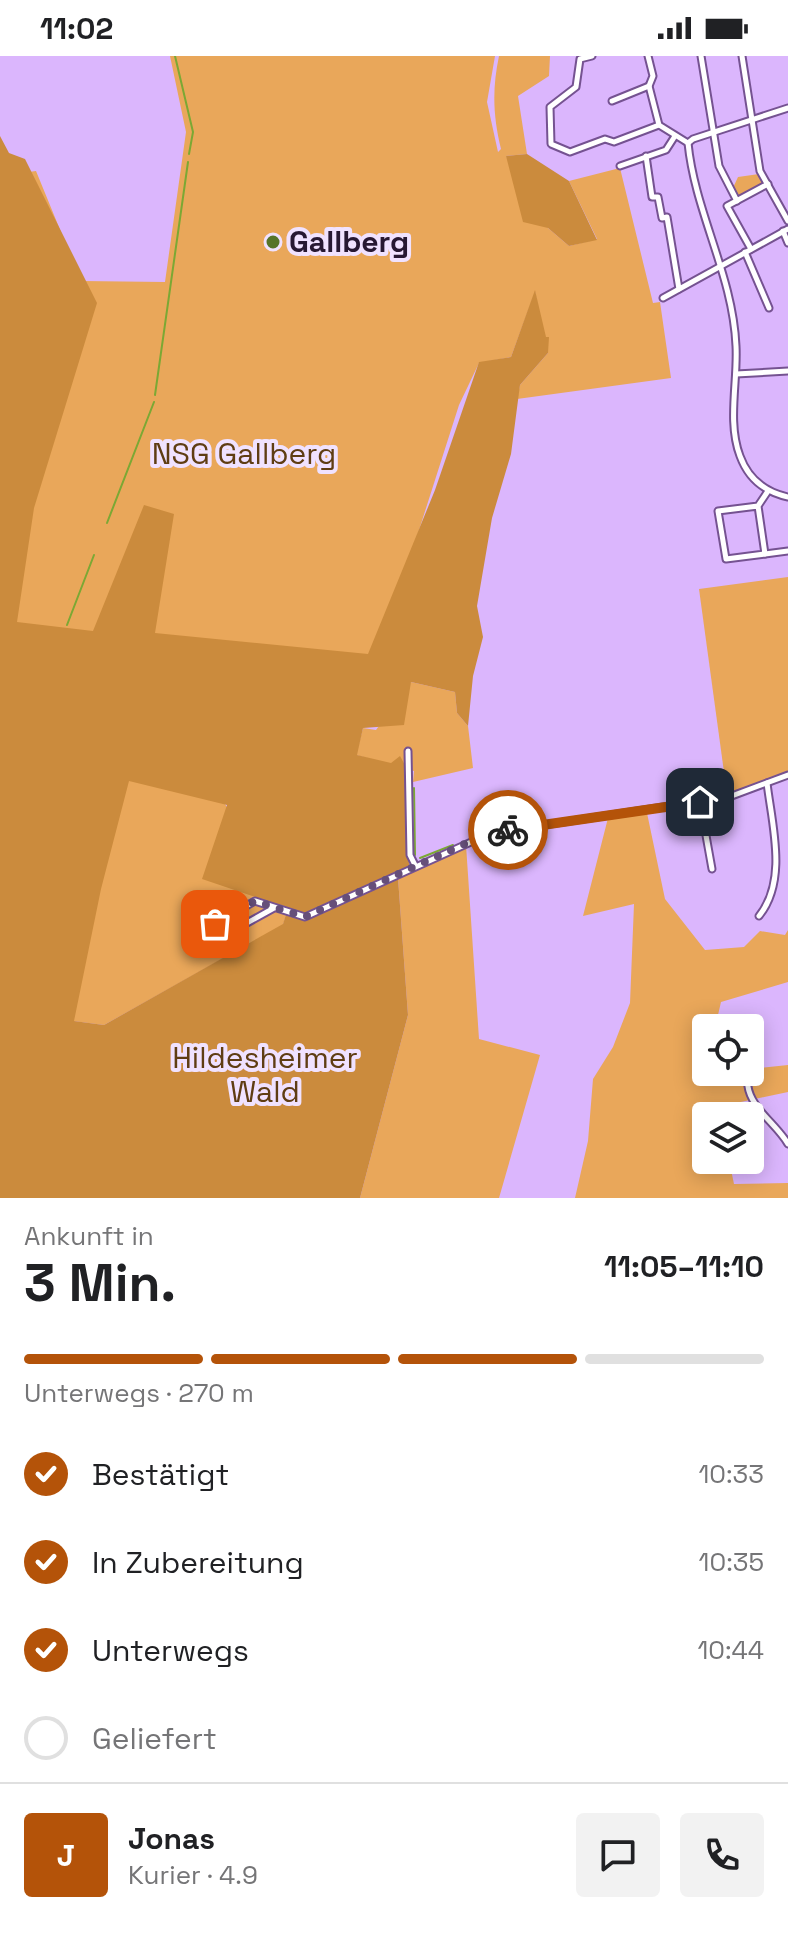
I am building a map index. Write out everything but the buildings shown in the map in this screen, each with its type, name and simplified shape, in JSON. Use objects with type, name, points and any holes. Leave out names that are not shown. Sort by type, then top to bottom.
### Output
[{"type":"street","points":[[592,56],[580,59],[576,87],[550,107],[551,144],[570,152],[605,139],[614,142],[659,125]]},
{"type":"street","points":[[648,56],[653,76],[649,86],[659,125],[688,143],[722,265],[734,323],[738,451],[750,476],[768,491],[788,497]]},
{"type":"street","points":[[701,56],[703,84],[722,177],[737,201]]},
{"type":"street","points":[[742,56],[744,86],[760,171],[788,221]]},
{"type":"street","points":[[612,101],[649,86]]},
{"type":"street","points":[[688,143],[715,131],[788,108]]},
{"type":"street","points":[[620,166],[666,150],[675,136]]},
{"type":"street","points":[[646,156],[652,197],[658,197],[662,218],[667,217],[679,289]]},
{"type":"street","points":[[768,184],[727,206],[748,250],[769,308]]},
{"type":"street","points":[[663,298],[786,230],[788,243]]},
{"type":"street","points":[[736,374],[788,371]]},
{"type":"street","points":[[765,554],[758,506],[768,491]]},
{"type":"street","points":[[758,506],[718,511],[726,559],[788,551]]},
{"type":"street","points":[[408,751],[410,855],[415,865]]},
{"type":"street","points":[[274,908],[220,938],[211,934],[215,924],[255,901],[305,917],[491,833],[729,797],[788,775]]},
{"type":"street","points":[[759,916],[771,894],[776,866],[767,783]]},
{"type":"street","points":[[700,802],[712,869]]},
{"type":"street","points":[[747,1086],[750,1095],[788,1144]]},
{"type":"green space","name":"NSG Gallberg","points":[[170,56],[495,56],[487,102],[498,152],[501,149],[494,91],[499,56],[550,56],[549,76],[518,96],[527,154],[506,156],[548,228],[569,246],[597,239],[569,181],[620,168],[653,303],[660,302],[671,378],[517,399],[520,385],[548,353],[535,292],[511,357],[479,363],[459,405],[412,552],[374,652],[225,804],[288,908],[283,925],[104,1025],[73,1021],[0,1151],[0,150],[14,174],[36,171],[81,281],[165,282],[186,132]]},
{"type":"green space","name":"Hildesheimer Wald","points":[[0,136],[9,153],[25,159],[97,303],[34,508],[17,622],[93,631],[144,505],[174,514],[155,633],[368,654],[435,490],[479,362],[511,357],[535,290],[546,337],[549,337],[548,353],[520,385],[511,454],[492,518],[477,606],[483,637],[473,676],[468,726],[457,713],[455,692],[411,682],[404,725],[363,728],[357,755],[391,763],[400,756],[406,767],[409,864],[414,869],[398,878],[408,1015],[360,1198],[0,1198]],"holes":[[[129,781],[227,805],[202,879],[288,908],[283,924],[104,1025],[74,1021],[101,889]]]},
{"type":"green space","points":[[527,154],[569,181],[597,240],[569,246],[548,228],[523,222],[506,156]]},
{"type":"green space","points":[[759,174],[765,183],[737,198],[732,190],[738,177]]},
{"type":"green space","points":[[788,577],[788,773],[727,794],[699,589]]},
{"type":"green space","points":[[411,682],[455,692],[457,713],[468,726],[473,768],[413,782],[414,771],[356,755],[363,728],[376,730]]},
{"type":"green space","points":[[647,813],[665,899],[705,950],[744,947],[760,931],[785,935],[788,930],[788,982],[721,1002],[718,1014],[692,1014],[692,1086],[764,1086],[764,1068],[788,1065],[788,1092],[741,1102],[692,1102],[692,1174],[732,1174],[734,1184],[788,1183],[788,1198],[575,1198],[588,1141],[593,1079],[613,1047],[630,1003],[634,904],[583,916],[608,818]]},
{"type":"green space","points":[[466,845],[479,1039],[540,1055],[499,1198],[360,1198],[408,1015],[398,878]]},
{"type":"waterway","points":[[175,56],[193,132],[189,154]]},
{"type":"waterway","points":[[155,395],[188,162]]},
{"type":"waterway","points":[[107,523],[154,402]]},
{"type":"waterway","points":[[67,625],[94,555]]},
{"type":"waterway","points":[[414,788],[415,855]]},
{"type":"waterway","points":[[420,858],[453,845]]},
{"type":"way so far","points":[[215,924],[255,901],[305,917],[484,835],[508,830]]},
{"type":"place","name":"Gallberg","points":[[273,242]]},
{"type":"route","points":[[508,830],[700,802]]}]
